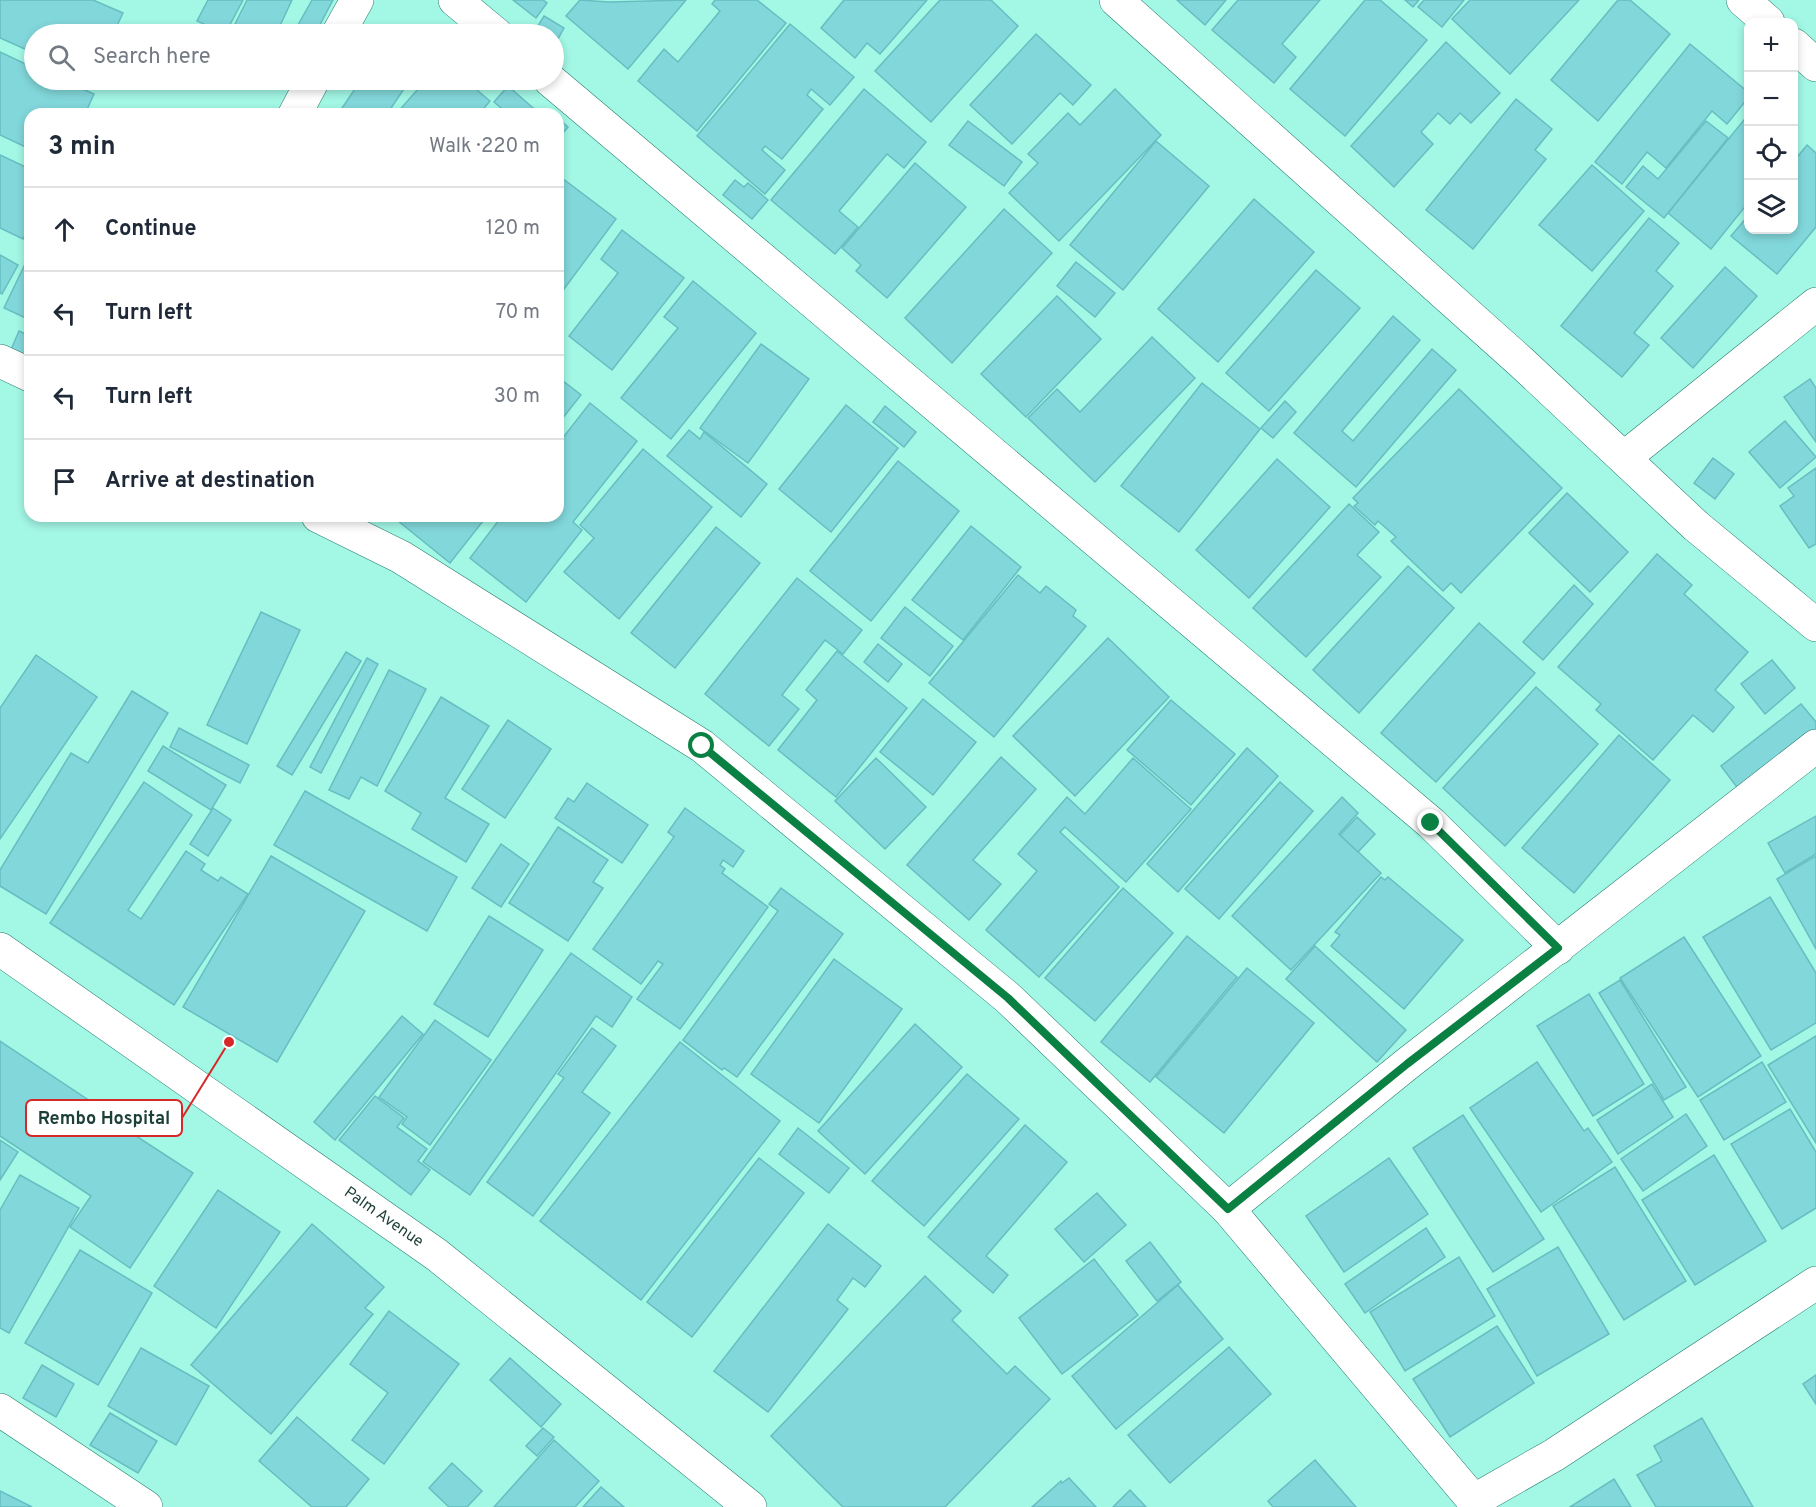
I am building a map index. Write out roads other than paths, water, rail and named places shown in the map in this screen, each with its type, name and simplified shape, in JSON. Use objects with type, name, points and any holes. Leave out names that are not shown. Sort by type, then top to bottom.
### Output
[{"type":"street","points":[[344,24],[357,0]]},
{"type":"street","points":[[456,0],[484,24]]},
{"type":"street","points":[[1116,0],[1419,269],[1696,526],[1816,625]]},
{"type":"street","points":[[1743,0],[1763,18]]},
{"type":"street","points":[[1798,49],[1816,65]]},
{"type":"street","points":[[298,108],[308,90]]},
{"type":"street","points":[[562,90],[1431,823],[1558,948]]},
{"type":"street","points":[[1624,458],[1816,304]]},
{"type":"street","points":[[0,361],[24,372]]},
{"type":"street","points":[[330,522],[401,557],[702,746],[1008,998],[1228,1209],[1477,1504],[1816,1283]]},
{"type":"street","points":[[1228,1209],[1407,1064],[1816,746]]},
{"type":"street","name":"Palm Avenue","points":[[0,949],[437,1255],[750,1507]]},
{"type":"street","points":[[0,1410],[146,1507]]},
{"type":"place","name":"Rembo Hospital","points":[[229,1042]]}]
